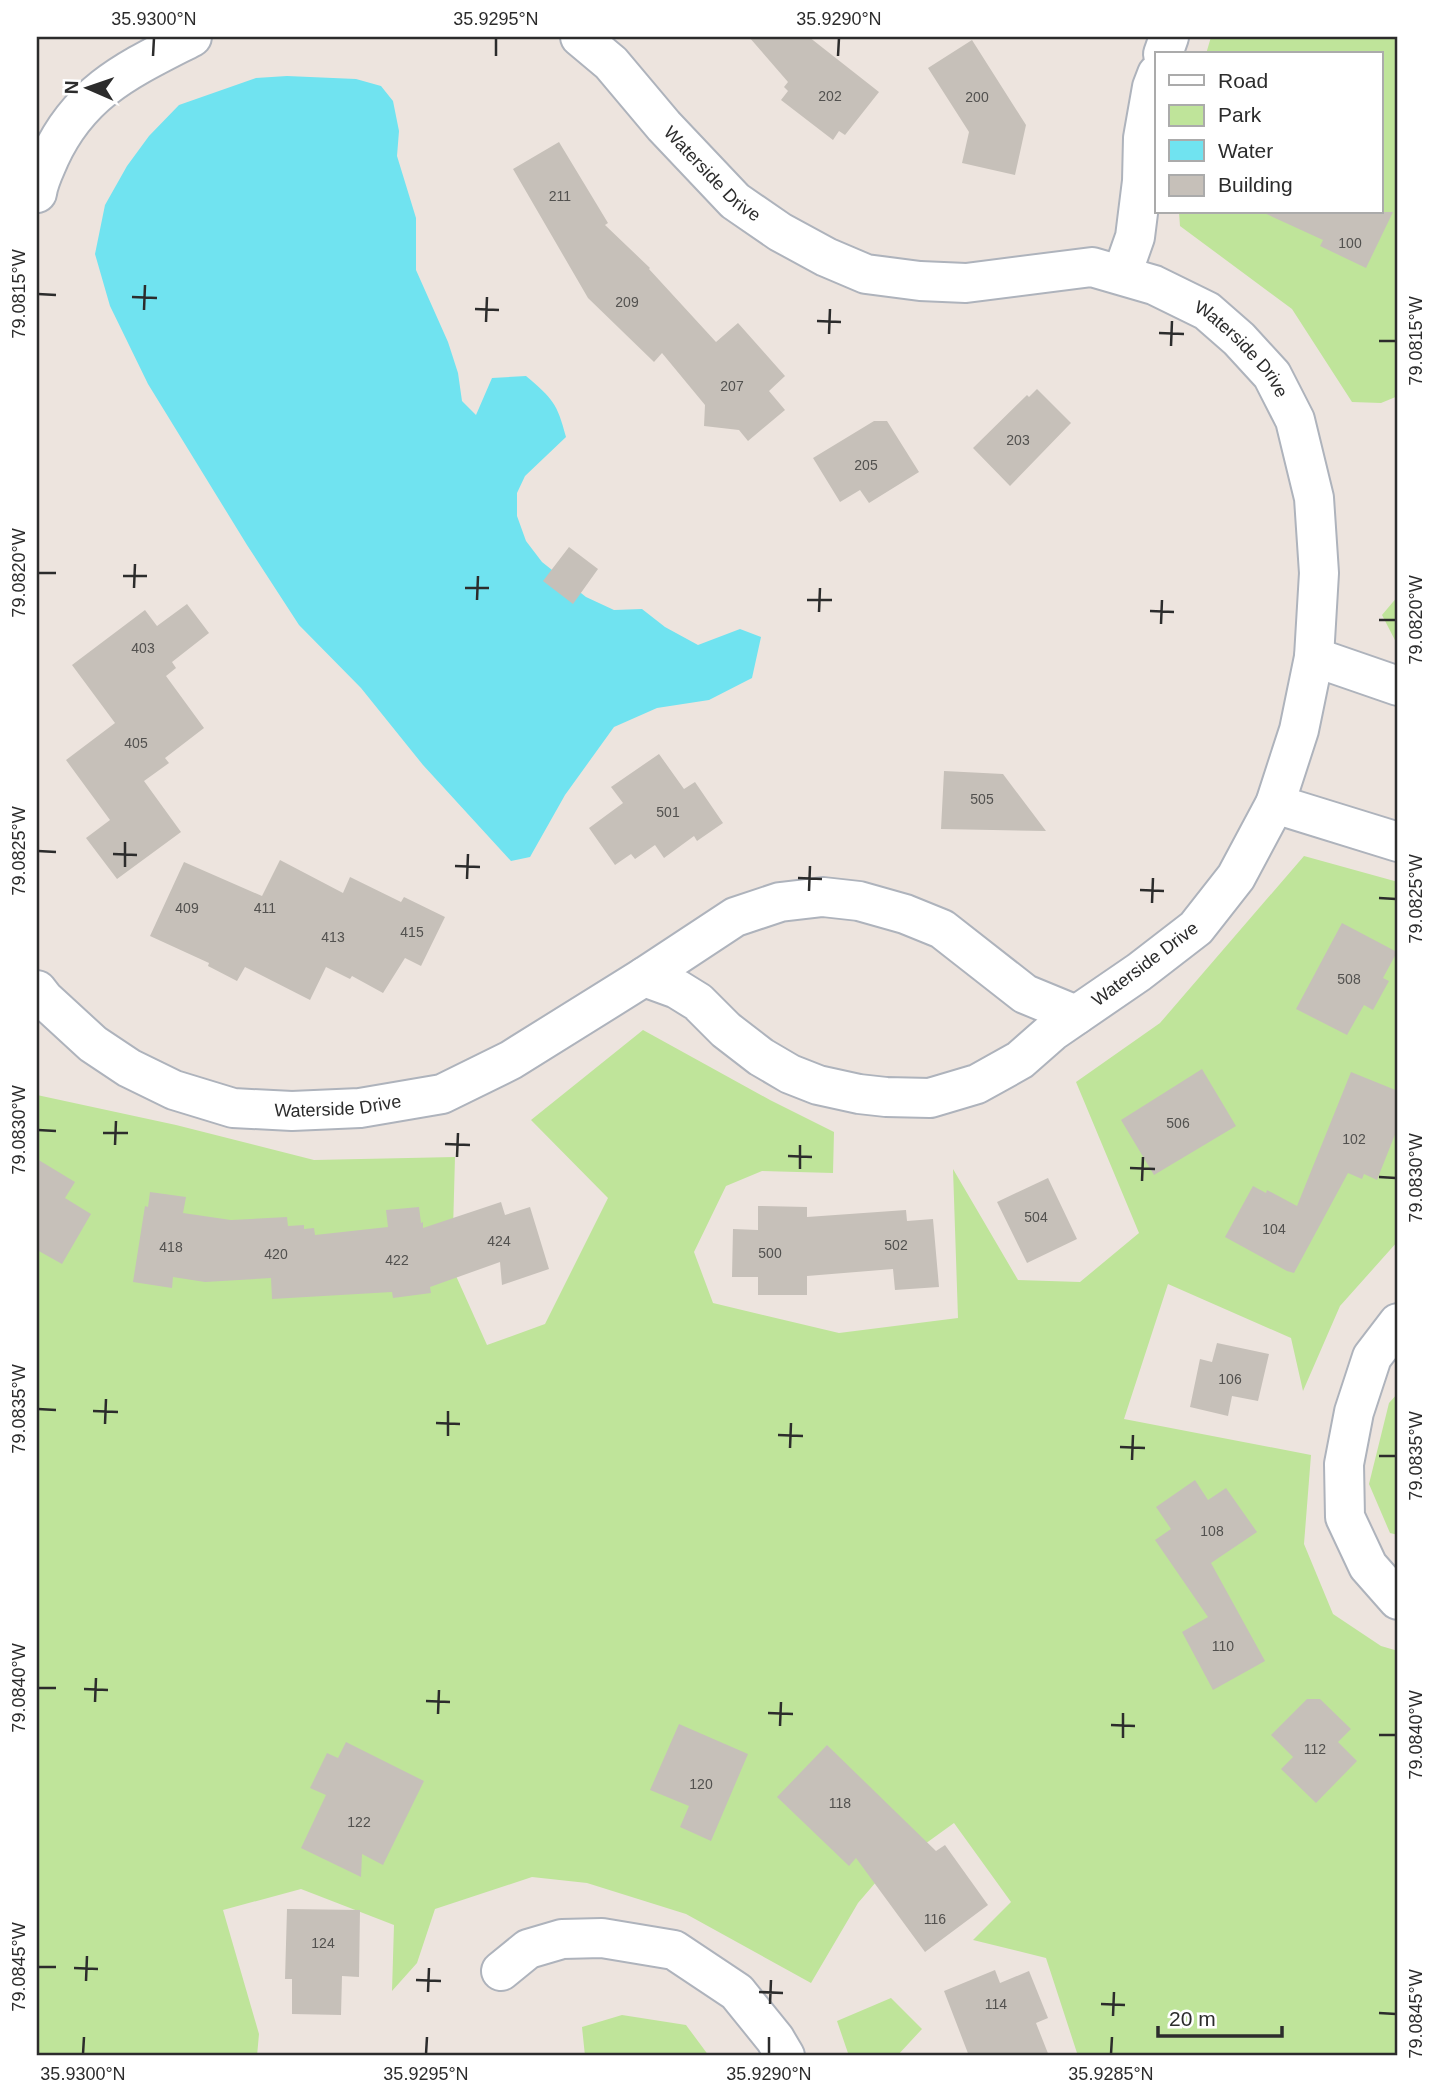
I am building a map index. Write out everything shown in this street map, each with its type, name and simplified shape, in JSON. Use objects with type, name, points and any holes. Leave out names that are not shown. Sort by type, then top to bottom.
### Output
[{"type":"street","points":[[37,193],[59,139],[84,104],[109,83],[192,37]]},
{"type":"street","name":"Waterside Drive","points":[[580,37],[611,63],[664,126],[735,201],[779,232],[826,257],[866,274],[920,281],[966,283],[1092,267],[1154,285],[1207,311],[1272,375],[1295,420],[1314,498],[1320,573],[1314,657],[1299,730],[1275,804],[1236,877],[1196,928],[1139,972],[1053,1031],[1020,1060],[977,1084],[930,1098],[859,1094],[818,1085],[790,1074],[761,1057],[726,1030],[698,1002],[677,989],[645,978]]},
{"type":"street","points":[[1122,274],[1135,237],[1142,181],[1143,138],[1155,80]]},
{"type":"street","points":[[1314,657],[1398,686]]},
{"type":"street","points":[[1275,804],[1398,842]]},
{"type":"street","name":"Waterside Drive","points":[[37,990],[93,1044],[128,1068],[174,1090],[233,1108],[292,1111],[360,1108],[442,1094],[511,1060],[645,978],[735,917],[780,902],[823,897],[859,901],[905,914],[942,929],[1025,994],[1076,1015]]},
{"type":"street","points":[[1398,1323],[1372,1357],[1354,1412],[1344,1464],[1345,1517],[1368,1566],[1398,1600]]},
{"type":"street","points":[[502,1970],[528,1949],[562,1939],[602,1938],[674,1950],[737,1992],[775,2039],[785,2056]]},
{"type":"green space","points":[[1211,37],[1398,37],[1398,396],[1381,403],[1352,402],[1292,309],[1180,226],[1179,214],[1382,214],[1382,52],[1207,52]]},
{"type":"green space","points":[[1398,596],[1398,646],[1382,615]]},
{"type":"green space","points":[[1304,856],[1398,882],[1398,1241],[1340,1306],[1303,1391],[1291,1338],[1168,1284],[1124,1419],[1311,1455],[1304,1544],[1333,1614],[1381,1646],[1398,1651],[1398,2056],[1078,2056],[1046,1958],[973,1940],[1011,1902],[954,1823],[882,1875],[858,1903],[811,1983],[686,1914],[587,1883],[532,1877],[435,1909],[417,1963],[392,1991],[394,1925],[301,1889],[223,1910],[259,2034],[257,2056],[37,2056],[37,1095],[176,1125],[314,1160],[455,1157],[452,1267],[487,1345],[545,1324],[608,1198],[531,1120],[643,1030],[834,1132],[833,1173],[762,1171],[726,1186],[694,1252],[713,1303],[839,1333],[958,1318],[953,1169],[1018,1280],[1080,1282],[1139,1233],[1076,1082],[1160,1023]]},
{"type":"green space","points":[[1398,1393],[1398,1535],[1390,1533],[1369,1484],[1389,1403]]},
{"type":"green space","points":[[891,1998],[922,2029],[897,2056],[849,2056],[837,2021]]},
{"type":"green space","points":[[622,2015],[686,2025],[709,2056],[585,2056],[582,2027]]},
{"type":"water","points":[[287,76],[356,79],[381,86],[393,101],[399,131],[397,156],[416,218],[416,270],[448,342],[458,373],[462,401],[476,415],[492,378],[526,376],[548,396],[557,409],[566,437],[525,476],[517,493],[517,516],[526,541],[542,562],[586,597],[614,610],[642,609],[665,627],[698,645],[740,629],[761,637],[752,678],[709,700],[657,708],[614,727],[565,795],[530,857],[511,861],[423,765],[361,688],[299,625],[148,384],[110,306],[95,254],[105,205],[127,166],[149,136],[179,105],[256,78]]},
{"type":"building","points":[[749,37],[809,37],[879,92],[845,135],[839,131],[833,140],[781,100],[788,91],[784,87],[788,82]]},
{"type":"building","points":[[972,40],[1026,125],[1015,175],[962,163],[969,132],[928,68]]},
{"type":"building","points":[[559,142],[608,223],[605,225],[650,268],[716,342],[738,323],[785,376],[769,391],[785,410],[748,441],[739,430],[704,426],[705,405],[662,353],[654,362],[588,298],[513,169]]},
{"type":"building","points":[[1393,212],[1366,268],[1320,246],[1323,240],[1266,214]]},
{"type":"building","points":[[1037,389],[1071,423],[1010,486],[973,448],[1027,395],[1029,397]]},
{"type":"building","points":[[874,421],[887,421],[919,472],[869,503],[860,490],[840,502],[813,458]]},
{"type":"building","points":[[569,547],[598,569],[573,604],[543,581]]},
{"type":"building","points":[[187,604],[209,633],[172,662],[176,668],[166,676],[204,728],[165,758],[169,763],[144,781],[181,832],[117,879],[86,838],[110,820],[66,760],[115,723],[72,665],[145,610],[157,626]]},
{"type":"building","points":[[659,754],[684,789],[695,782],[723,823],[697,841],[694,836],[664,858],[655,845],[635,859],[631,854],[615,865],[589,828],[623,803],[611,787]]},
{"type":"building","points":[[944,771],[1003,774],[1046,831],[941,829]]},
{"type":"building","points":[[280,860],[343,893],[350,877],[401,902],[404,897],[445,917],[421,966],[405,958],[383,993],[352,976],[350,979],[326,967],[310,1000],[245,967],[237,981],[208,966],[209,963],[150,936],[184,862],[262,896]]},
{"type":"building","points":[[1342,923],[1397,952],[1383,978],[1389,981],[1373,1010],[1364,1005],[1347,1035],[1296,1009]]},
{"type":"building","points":[[1202,1069],[1236,1126],[1154,1175],[1121,1120]]},
{"type":"building","points":[[1351,1072],[1398,1091],[1398,1127],[1377,1180],[1364,1174],[1362,1179],[1348,1173],[1294,1273],[1287,1271],[1225,1237],[1253,1186],[1266,1193],[1267,1190],[1297,1206]]},
{"type":"building","points":[[37,1159],[75,1182],[65,1198],[91,1214],[62,1264],[37,1250]]},
{"type":"building","points":[[1048,1178],[1077,1239],[1027,1263],[997,1202]]},
{"type":"building","points":[[150,1192],[186,1197],[183,1213],[231,1220],[287,1217],[288,1226],[304,1225],[304,1229],[314,1228],[315,1235],[388,1227],[386,1210],[419,1207],[423,1228],[501,1202],[505,1215],[530,1207],[549,1269],[502,1285],[500,1262],[430,1287],[431,1293],[393,1298],[392,1292],[272,1299],[271,1278],[205,1282],[173,1277],[172,1288],[133,1282],[145,1206],[148,1207]]},
{"type":"building","points":[[758,1206],[807,1207],[807,1217],[906,1210],[907,1221],[933,1219],[939,1287],[895,1290],[893,1269],[807,1276],[807,1295],[758,1295],[758,1277],[732,1277],[733,1229],[758,1230]]},
{"type":"building","points":[[1217,1343],[1269,1354],[1258,1401],[1232,1396],[1228,1416],[1190,1407],[1200,1359],[1212,1362]]},
{"type":"building","points":[[1195,1480],[1208,1500],[1226,1488],[1257,1532],[1211,1563],[1265,1661],[1213,1690],[1182,1632],[1208,1617],[1155,1540],[1171,1529],[1156,1507]]},
{"type":"building","points":[[1307,1699],[1320,1699],[1351,1729],[1338,1742],[1357,1761],[1316,1803],[1281,1769],[1293,1757],[1271,1735]]},
{"type":"building","points":[[679,1724],[748,1754],[711,1841],[680,1827],[689,1806],[650,1790]]},
{"type":"building","points":[[346,1742],[424,1781],[383,1865],[362,1854],[361,1877],[301,1848],[326,1795],[310,1788],[327,1753],[338,1758]]},
{"type":"building","points":[[827,1745],[936,1851],[945,1845],[988,1905],[925,1952],[856,1858],[849,1866],[777,1797]]},
{"type":"building","points":[[287,1909],[360,1910],[359,1977],[342,1976],[341,2015],[292,2014],[292,1979],[285,1979]]},
{"type":"building","points":[[995,1970],[1000,1983],[1029,1971],[1048,2018],[1036,2023],[1049,2056],[969,2056],[944,1991]]}]
